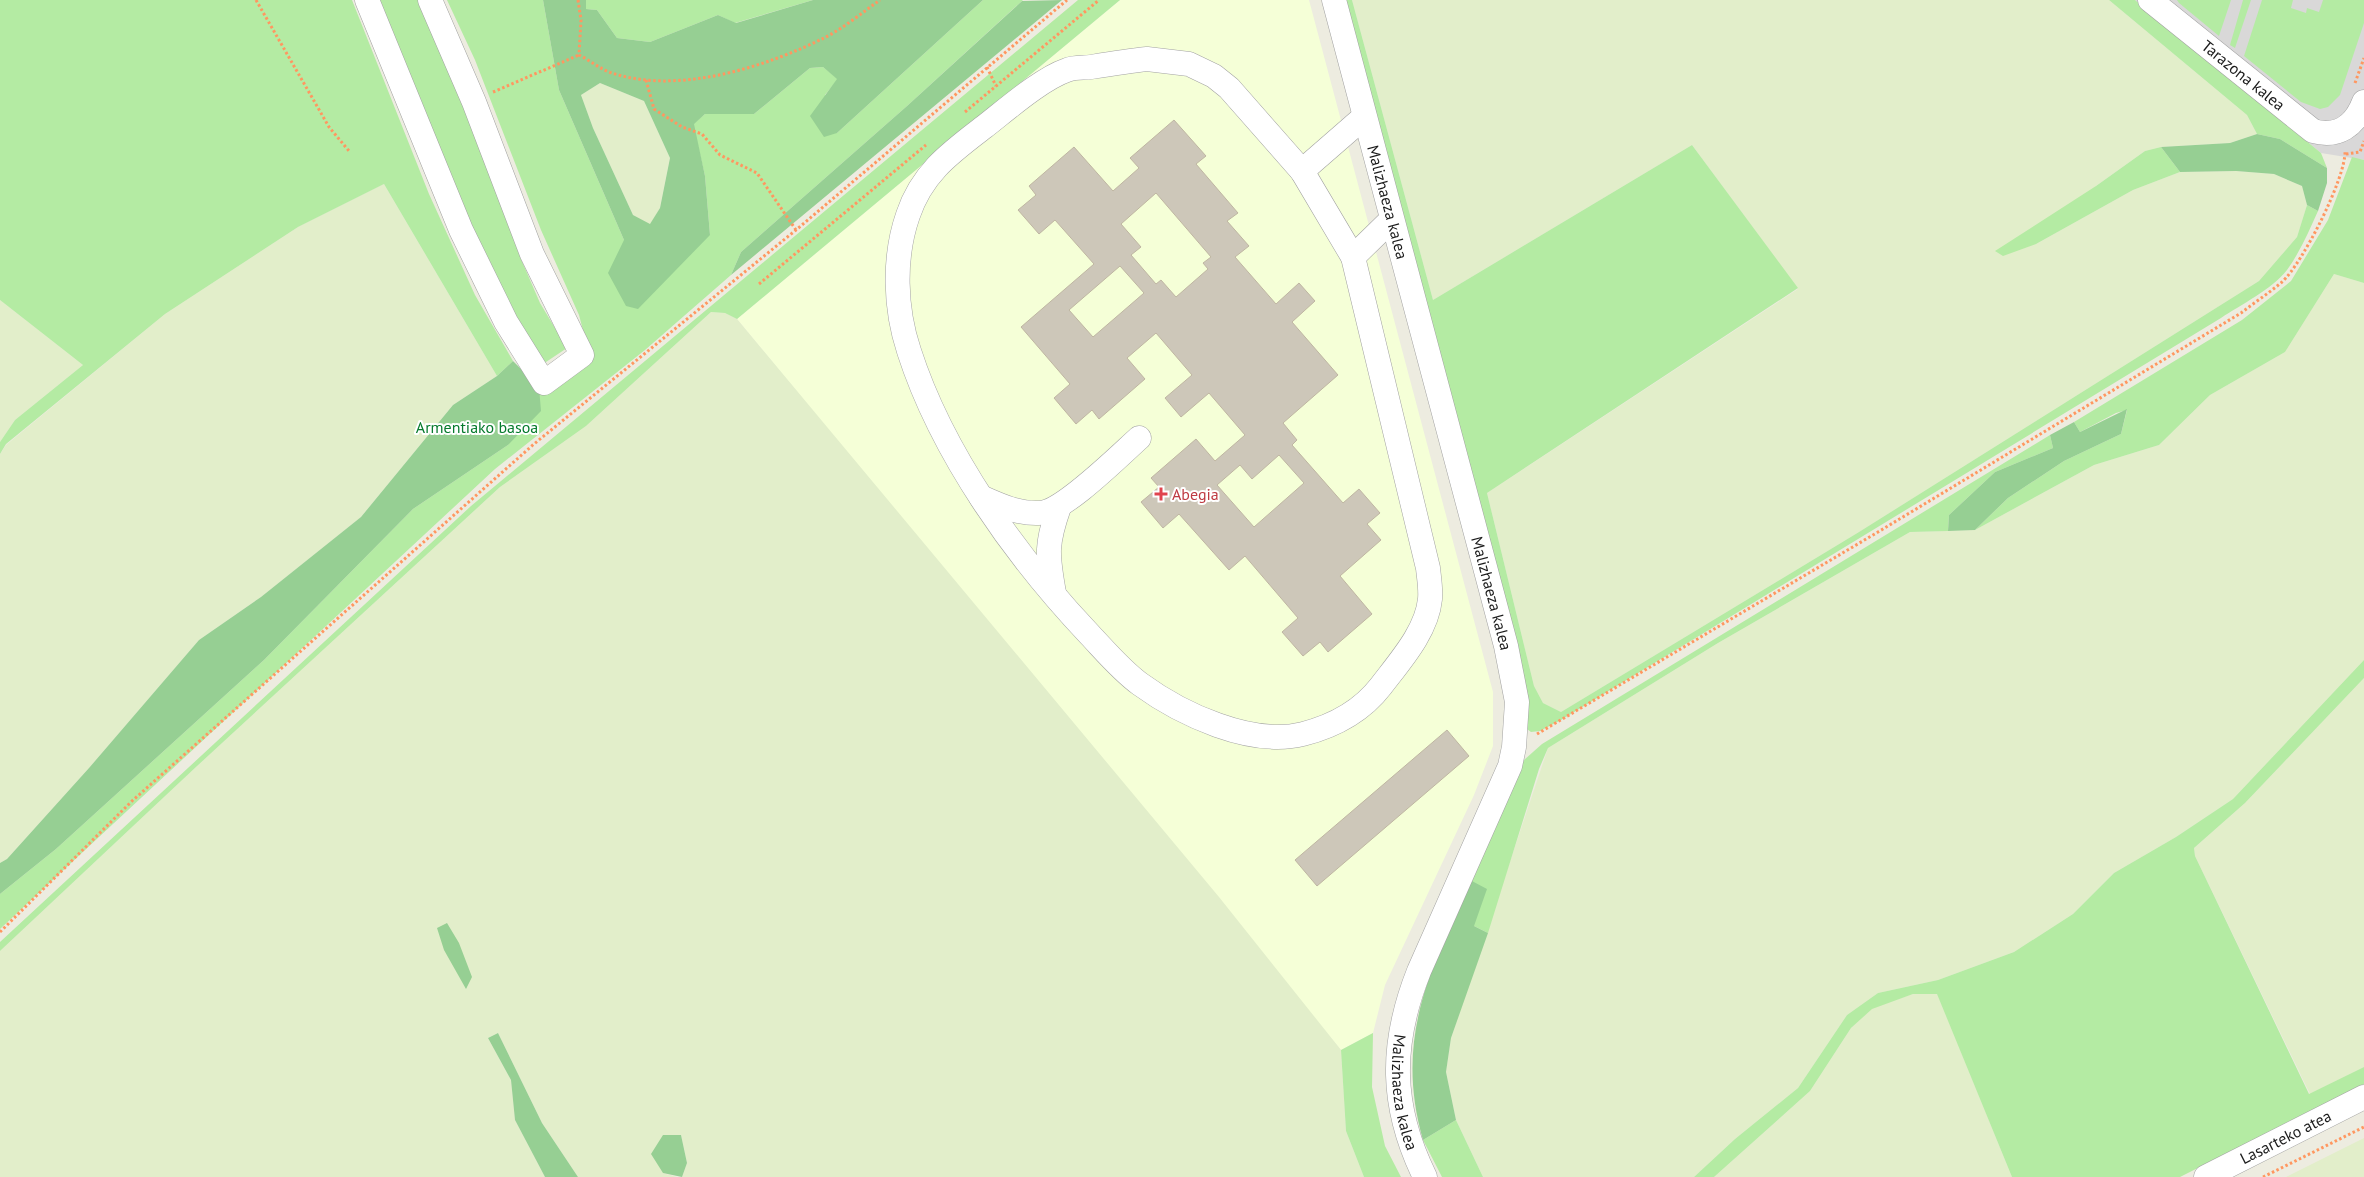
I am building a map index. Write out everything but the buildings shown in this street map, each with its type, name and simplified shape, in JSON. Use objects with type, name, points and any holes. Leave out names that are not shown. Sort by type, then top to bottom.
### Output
[{"type":"street","points":[[367,0],[461,230],[506,322],[544,383],[582,355],[532,254],[474,102],[430,0]]},
{"type":"street","name":"Malizhaeza kalea","points":[[1334,0],[1514,677],[1517,702],[1514,747],[1504,781],[1419,971],[1401,1025],[1398,1056],[1400,1106],[1407,1135],[1425,1177]]},
{"type":"street","name":"Tarazona kalea","points":[[2150,0],[2313,131],[2326,135],[2342,131]]},
{"type":"street","points":[[1148,59],[1189,64],[1214,76],[1228,88],[1302,171],[1353,257],[1355,272],[1428,568],[1430,600],[1422,627],[1401,660],[1375,694],[1350,716],[1322,729],[1289,738],[1250,736],[1199,718],[1139,684],[1055,598],[981,497],[932,409],[908,350],[900,314],[898,278],[900,248],[908,215],[920,186],[940,160],[1027,93],[1067,70],[1148,59]]},
{"type":"street","points":[[2342,131],[2354,121],[2358,97]]},
{"type":"street","points":[[1302,171],[1364,117]]},
{"type":"street","points":[[1353,257],[1391,220]]},
{"type":"street","points":[[981,497],[1014,510],[1041,513],[1059,507],[1139,438]]},
{"type":"street","points":[[1055,598],[1048,559],[1049,534],[1059,507]]},
{"type":"street","name":"Lasarteko atea","points":[[2206,1177],[2364,1097]]},
{"type":"path","points":[[256,0],[328,127],[349,151]]},
{"type":"path","points":[[578,0],[581,20],[579,55]]},
{"type":"path","points":[[579,55],[609,72],[646,80],[691,80],[747,68],[827,36],[880,0]]},
{"type":"path","points":[[0,932],[132,801],[534,444],[796,230],[1067,0]]},
{"type":"path","points":[[488,94],[579,55]]},
{"type":"path","points":[[2358,97],[2364,58]]},
{"type":"path","points":[[987,67],[996,86]]},
{"type":"path","points":[[646,80],[654,109],[682,127],[702,134],[720,155],[757,174],[796,230]]},
{"type":"path","points":[[1514,747],[1878,532],[2241,312],[2283,281],[2312,241],[2333,192],[2346,154],[2342,131]]},
{"type":"path","points":[[2346,154],[2360,152],[2364,140]]},
{"type":"path","points":[[2263,1177],[2364,1127]]},
{"type":"shaded area","name":"Abegia","points":[[1120,0],[1309,0],[1493,692],[1493,746],[1474,795],[1385,985],[1373,1033],[1341,1050],[737,319]]},
{"type":"shaded area","points":[[1352,0],[2109,0],[2247,115],[2257,134],[2230,143],[2161,147],[2145,151],[2096,186],[2036,244],[2133,190],[2180,172],[2236,171],[2274,174],[2302,186],[2307,205],[2297,237],[2259,281],[1859,532],[1561,712],[1543,703],[1534,686],[1487,493],[1798,289],[1692,145],[1433,300]]},
{"type":"shaded area","points":[[2135,0],[2364,0],[2364,160],[2321,153]]},
{"type":"shaded area","points":[[600,83],[644,101],[670,158],[660,208],[650,225],[633,215],[593,128],[581,95]]},
{"type":"shaded area","points":[[384,184],[497,376],[453,405],[361,517],[261,597],[199,640],[89,768],[7,859],[0,863],[0,454],[6,445],[165,314],[298,227]]},
{"type":"shaded area","points":[[2334,274],[2364,283],[2364,660],[2233,799],[2176,837],[2114,873],[2073,914],[2014,952],[1938,980],[1878,993],[1847,1015],[1798,1088],[1735,1139],[1694,1177],[1483,1177],[1456,1120],[1446,1072],[1451,1038],[1548,748],[1718,643],[1910,532],[1975,530],[2094,465],[2159,445],[2210,395],[2285,352]]},
{"type":"shaded area","points":[[0,300],[83,365],[15,420],[0,442]]},
{"type":"shaded area","points":[[711,312],[725,313],[737,319],[1219,897],[1341,1050],[1346,1131],[1364,1177],[682,1177],[687,1163],[681,1135],[663,1135],[663,1173],[677,1177],[578,1177],[542,1123],[498,1033],[488,1038],[511,1080],[515,1120],[545,1177],[0,1177],[0,951],[196,767],[500,487],[586,426]]},
{"type":"shaded area","points":[[2364,678],[2364,1067],[2310,1094],[2195,856],[2194,848],[2245,803]]},
{"type":"shaded area","points":[[1937,993],[2012,1177],[1714,1177],[1810,1091],[1851,1028],[1872,1008],[1913,994]]},
{"type":"shaded area","points":[[2364,1138],[2364,1177],[2286,1177]]},
{"type":"green space","points":[[0,0],[352,0],[429,194],[475,295],[513,361],[497,376],[384,184],[298,227],[165,314],[6,444],[0,454],[0,442],[15,420],[83,365],[0,300]]},
{"type":"green space","points":[[380,0],[418,0],[445,55],[521,259],[540,303],[567,348],[543,364],[511,309],[455,192]]},
{"type":"green space","points":[[447,0],[543,0],[559,90],[624,240],[710,235],[705,176],[693,124],[705,114],[754,114],[810,68],[823,67],[838,79],[825,95],[837,133],[983,0],[1023,0],[907,106],[741,252],[731,275],[645,350],[495,469],[0,929],[0,894],[56,849],[264,660],[413,509],[508,445],[539,387],[589,353],[579,315],[541,230],[475,60]]},
{"type":"green space","points":[[543,0],[586,0],[586,9],[597,10],[617,38],[650,42],[718,15],[736,23],[813,0],[983,0],[837,133],[824,137],[810,116],[837,79],[823,67],[810,68],[754,114],[705,114],[694,124],[705,176],[710,235],[638,309],[626,306],[608,273],[624,240],[559,90]],"holes":[[[600,83],[644,101],[670,158],[660,208],[650,224],[633,215],[593,128],[581,95]]]},
{"type":"green space","points":[[586,0],[813,0],[735,23],[718,15],[650,42],[617,38],[597,10],[586,9]]},
{"type":"green space","points":[[1062,0],[731,275],[741,252],[907,106],[1022,1]]},
{"type":"green space","points":[[1078,0],[1120,0],[737,319],[725,313],[711,312],[586,426],[500,487],[196,767],[0,951],[0,942],[471,506]]},
{"type":"green space","points":[[1346,0],[1352,0],[1433,300],[1692,145],[1798,288],[1487,493],[1534,686],[1543,703],[1561,712],[1859,532],[2259,281],[2297,237],[2307,205],[2318,211],[2308,234],[2287,270],[2273,284],[2256,296],[1561,720],[1540,731],[1531,732],[1527,729],[1527,696]]},
{"type":"green space","points":[[2109,0],[2135,0],[2321,153],[2327,168],[2280,139],[2257,134],[2247,115]]},
{"type":"green space","points":[[2177,0],[2231,0],[2219,36],[2179,3]]},
{"type":"green space","points":[[2243,0],[2251,0],[2235,48],[2230,45]]},
{"type":"green space","points":[[2262,0],[2293,0],[2291,8],[2306,13],[2307,8],[2319,12],[2323,0],[2364,0],[2364,23],[2340,95],[2328,107],[2320,109],[2301,102],[2244,56]]},
{"type":"green space","points":[[2257,134],[2280,139],[2327,168],[2327,183],[2318,211],[2307,205],[2302,186],[2274,174],[2236,171],[2180,172],[2161,147],[2230,143]]},
{"type":"green space","points":[[2161,147],[2180,172],[2133,190],[2036,244],[2003,256],[1995,251],[2096,186],[2145,151]]},
{"type":"green space","points":[[2352,157],[2364,160],[2364,283],[2334,274],[2285,352],[2210,395],[2159,445],[2094,465],[1975,530],[2008,498],[2064,461],[2121,434],[2127,410],[2116,413],[2080,432],[2074,422],[2242,320],[2291,281],[2328,220]]},
{"type":"green space","name":"Armentiako basoa","points":[[513,361],[539,387],[541,411],[508,445],[413,509],[264,660],[56,849],[0,894],[0,863],[7,859],[89,768],[199,640],[261,597],[361,517],[453,405],[497,376]]},
{"type":"green space","points":[[2127,409],[2121,434],[2064,461],[2008,498],[1975,530],[1948,531],[1949,515],[1995,472],[2053,448],[2050,435],[2074,422],[2080,432]]},
{"type":"green space","points":[[2050,435],[2053,448],[1995,472],[1949,515],[1948,531],[1910,532],[1718,643],[1548,748],[1539,769],[1488,933],[1474,926],[1470,880],[1524,760],[1542,744]]},
{"type":"green space","points":[[2364,660],[2364,678],[2245,803],[2194,848],[2195,856],[2309,1094],[2364,1067],[2364,1084],[2180,1177],[2012,1177],[1937,994],[1913,994],[1872,1009],[1851,1028],[1810,1091],[1714,1177],[1694,1177],[1735,1139],[1798,1088],[1847,1015],[1878,993],[1938,980],[2014,952],[2073,914],[2114,873],[2176,837],[2233,799]]},
{"type":"green space","points":[[1470,880],[1487,889],[1474,926],[1488,933],[1451,1038],[1446,1072],[1456,1120],[1423,1140],[1415,1103],[1412,1069],[1415,1037],[1421,1006],[1430,976]]},
{"type":"green space","points":[[447,923],[459,943],[472,977],[466,989],[444,950],[437,928]]},
{"type":"green space","points":[[498,1033],[542,1123],[578,1177],[545,1177],[515,1120],[511,1080],[488,1038]]},
{"type":"green space","points":[[1373,1033],[1372,1087],[1385,1146],[1401,1177],[1364,1177],[1346,1131],[1341,1050]]},
{"type":"green space","points":[[1456,1120],[1483,1177],[1442,1177],[1423,1140]]},
{"type":"green space","points":[[663,1135],[681,1135],[687,1163],[682,1177],[663,1173],[651,1154]]},
{"type":"place","name":"Abegia","points":[[1161,494]]}]
